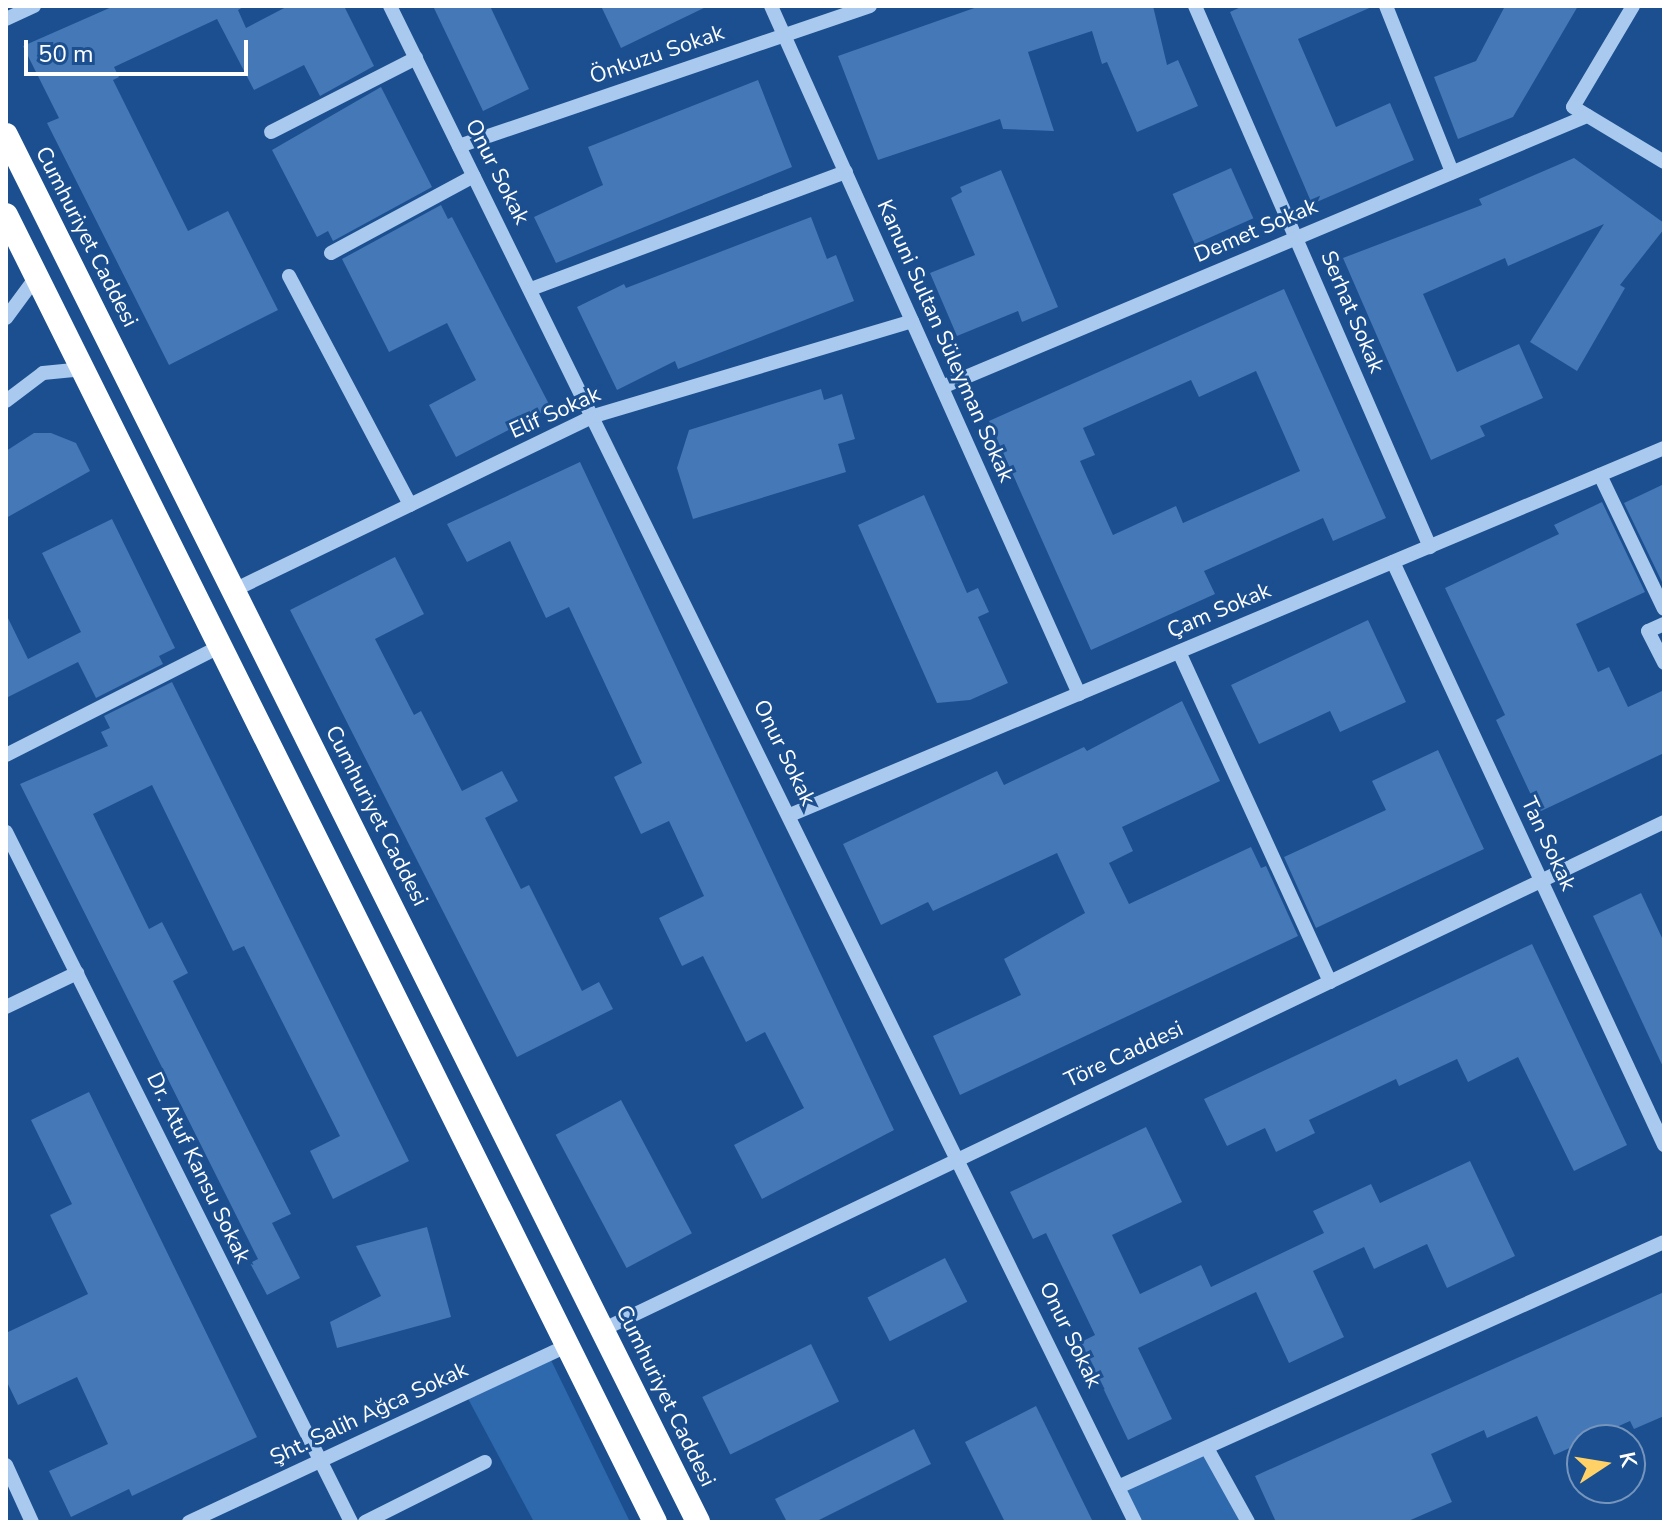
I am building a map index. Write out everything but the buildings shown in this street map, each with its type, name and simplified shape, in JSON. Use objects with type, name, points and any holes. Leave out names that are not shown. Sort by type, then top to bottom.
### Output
[{"type":"highway","name":"Cumhuriyet Caddesi","points":[[6,135],[698,1522]]},
{"type":"highway","points":[[6,215],[655,1522]]},
{"type":"highway","points":[[37,276],[67,258]]},
{"type":"highway","points":[[84,369],[114,351]]},
{"type":"street","points":[[6,19],[34,6]]},
{"type":"street","name":"Onur Sokak","points":[[390,6],[960,1158],[1135,1522]]},
{"type":"street","name":"Kanuni Sultan Süleyman Sokak","points":[[771,6],[1079,694]]},
{"type":"street","name":"Önkuzu Sokak","points":[[459,146],[870,6]]},
{"type":"street","name":"Serhat Sokak","points":[[1195,6],[1430,547]]},
{"type":"street","points":[[1386,6],[1452,172]]},
{"type":"street","points":[[1633,6],[1573,107],[1664,162]]},
{"type":"street","points":[[271,132],[416,58]]},
{"type":"street","name":"Demet Sokak","points":[[942,387],[1587,116]]},
{"type":"street","points":[[531,289],[846,172]]},
{"type":"street","points":[[331,253],[474,176]]},
{"type":"street","points":[[6,318],[37,276]]},
{"type":"street","points":[[289,276],[410,505]]},
{"type":"street","name":"Elif Sokak","points":[[234,590],[594,416],[912,321]]},
{"type":"street","points":[[7,397],[43,373],[84,369]]},
{"type":"street","name":"Çam Sokak","points":[[790,815],[1664,448]]},
{"type":"street","points":[[1600,475],[1664,609]]},
{"type":"street","name":"Tan Sokak","points":[[1393,562],[1664,1145]]},
{"type":"street","points":[[1664,624],[1648,631],[1664,663]]},
{"type":"street","points":[[6,755],[221,646]]},
{"type":"street","points":[[1179,652],[1330,982]]},
{"type":"street","name":"Töre Caddesi","points":[[604,1329],[1664,822]]},
{"type":"street","name":"Dr. Atuf Kansu Sokak","points":[[6,832],[351,1522]]},
{"type":"street","points":[[6,1007],[77,973]]},
{"type":"street","points":[[1118,1487],[1208,1450],[1664,1242]]},
{"type":"street","name":"Şht. Salih Ağca Sokak","points":[[189,1522],[568,1345]]},
{"type":"street","points":[[1208,1450],[1248,1522]]},
{"type":"street","points":[[365,1522],[485,1462]]},
{"type":"street","points":[[6,1465],[32,1522]]},
{"type":"shaded area","points":[[548,1354],[630,1522],[534,1522],[465,1393]]},
{"type":"shaded area","points":[[1208,1450],[1248,1522],[1135,1522],[1118,1487]]}]
